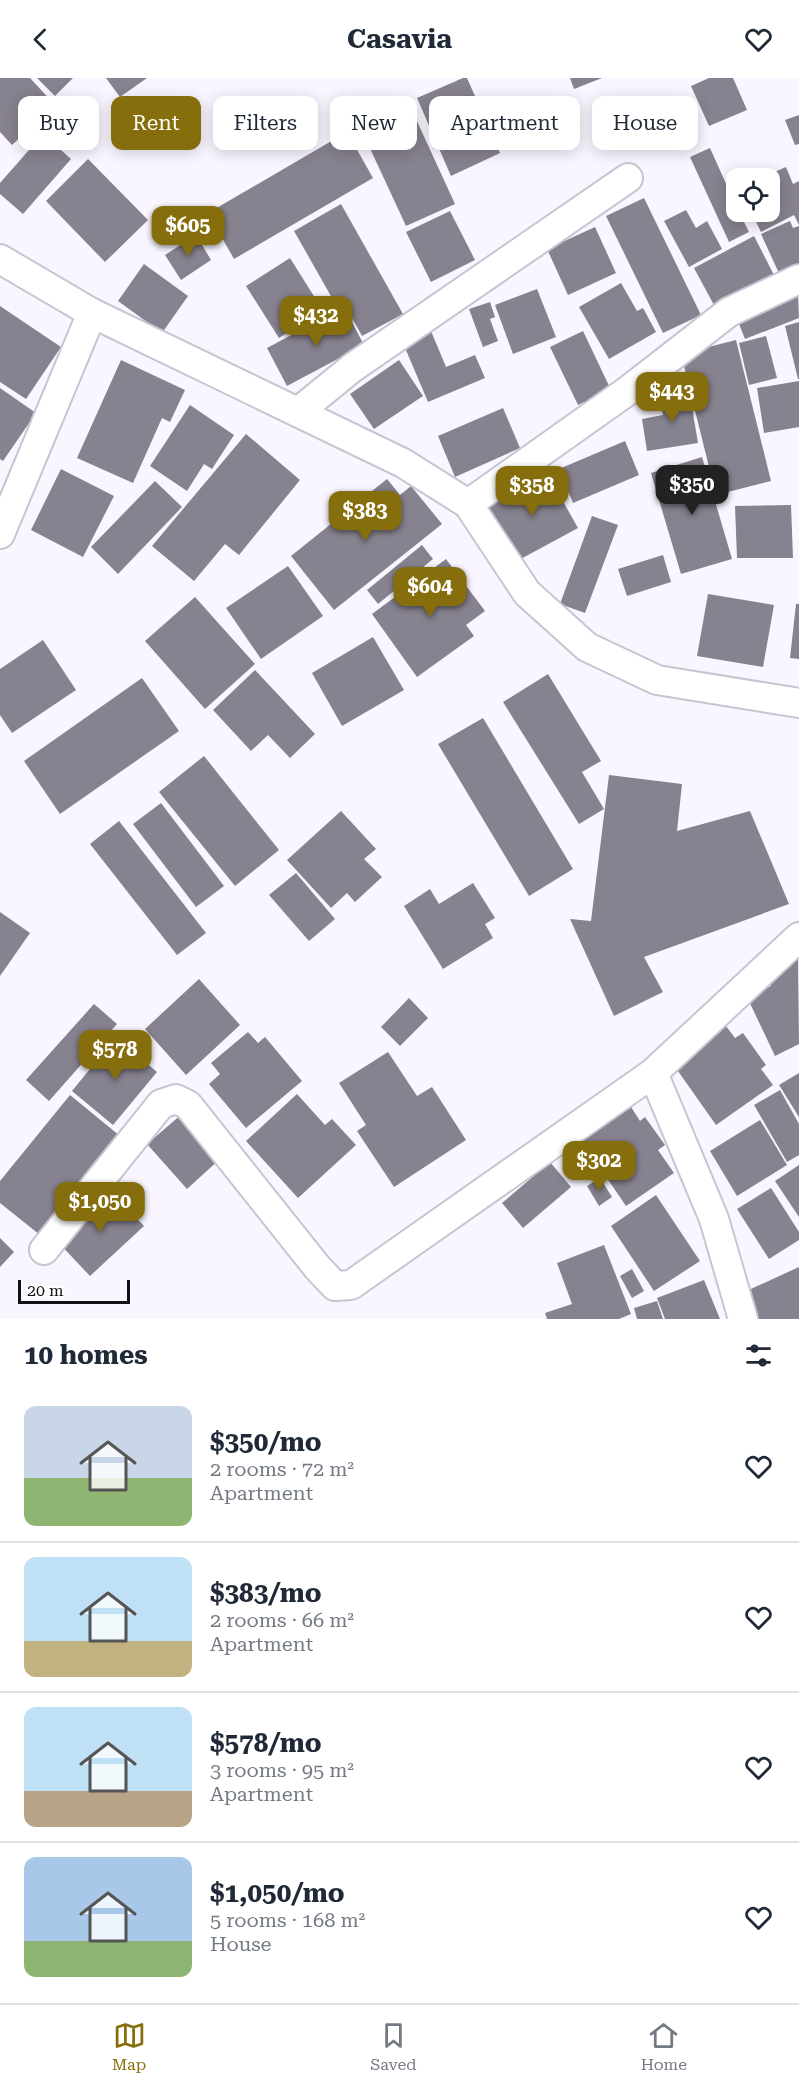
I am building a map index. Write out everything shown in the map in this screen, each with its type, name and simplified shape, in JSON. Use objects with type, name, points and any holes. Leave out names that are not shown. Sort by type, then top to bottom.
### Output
[{"type":"street","points":[[298,412],[352,368],[628,178]]},
{"type":"street","points":[[0,260],[92,313],[403,463],[468,504],[527,593],[587,647],[657,680],[799,703]]},
{"type":"street","points":[[468,504],[626,392],[729,312],[799,279]]},
{"type":"street","points":[[0,534],[92,313]]},
{"type":"street","points":[[44,1250],[161,1104],[176,1099],[188,1105],[317,1267],[335,1286],[351,1285],[652,1073],[799,937]]},
{"type":"street","points":[[652,1073],[714,1219],[743,1319]]},
{"type":"building","points":[[0,78],[30,78],[47,96],[18,96],[18,139],[12,145],[0,132]]},
{"type":"building","points":[[37,78],[73,78],[55,96]]},
{"type":"building","points":[[106,78],[147,78],[121,96]]},
{"type":"building","points":[[463,78],[467,78],[475,96],[429,96],[429,126],[417,98]]},
{"type":"building","points":[[570,78],[602,78],[574,89]]},
{"type":"building","points":[[709,78],[733,78],[747,110],[709,126],[698,102],[698,96],[696,96],[691,86]]},
{"type":"building","points":[[799,115],[799,144],[795,145],[785,120]]},
{"type":"building","points":[[417,121],[455,204],[406,226],[371,150],[417,150]]},
{"type":"building","points":[[330,142],[330,150],[357,150],[373,178],[234,259],[208,213]]},
{"type":"building","points":[[710,148],[726,184],[726,222],[744,222],[749,232],[729,242],[690,157]]},
{"type":"building","points":[[29,150],[61,150],[71,159],[23,214],[0,194],[0,183]]},
{"type":"building","points":[[440,150],[499,150],[500,153],[451,176]]},
{"type":"building","points":[[88,159],[148,220],[105,262],[46,201]]},
{"type":"building","points":[[786,167],[793,184],[799,181],[799,225],[794,215],[761,232],[756,222],[780,222],[780,170]]},
{"type":"building","points":[[644,198],[701,315],[663,333],[606,216]]},
{"type":"building","points":[[341,204],[403,314],[362,336],[343,301],[336,305],[294,231]]},
{"type":"building","points":[[686,210],[696,228],[707,221],[722,249],[689,267],[664,221]]},
{"type":"building","points":[[450,211],[475,260],[431,282],[406,232]]},
{"type":"building","points":[[790,221],[793,228],[799,226],[799,275],[783,282],[761,234]]},
{"type":"building","points":[[595,227],[616,273],[568,295],[547,249]]},
{"type":"building","points":[[196,235],[211,260],[181,280],[165,255]]},
{"type":"building","points":[[754,236],[774,275],[715,307],[694,268]]},
{"type":"building","points":[[290,258],[322,309],[279,338],[246,286]]},
{"type":"building","points":[[144,264],[188,296],[162,333],[118,301]]},
{"type":"building","points":[[621,283],[637,311],[643,308],[656,332],[609,359],[579,307]]},
{"type":"building","points":[[537,289],[556,337],[513,354],[495,305]]},
{"type":"building","points":[[798,295],[799,318],[745,339],[737,319]]},
{"type":"building","points":[[490,302],[495,317],[490,319],[498,341],[483,347],[469,309]]},
{"type":"building","points":[[0,306],[61,347],[26,399],[0,382]]},
{"type":"building","points":[[344,307],[364,345],[287,386],[267,348]]},
{"type":"building","points":[[799,322],[799,379],[798,379],[785,326]]},
{"type":"building","points":[[431,331],[446,367],[475,355],[485,378],[428,402],[403,343]]},
{"type":"building","points":[[583,331],[611,390],[578,405],[550,347]]},
{"type":"building","points":[[766,336],[777,378],[749,385],[739,343]]},
{"type":"building","points":[[736,340],[771,481],[716,495],[681,354]]},
{"type":"building","points":[[121,360],[185,390],[170,422],[162,418],[133,483],[77,458]]},
{"type":"building","points":[[399,360],[423,396],[374,429],[350,394]]},
{"type":"building","points":[[799,381],[799,427],[764,433],[757,388]]},
{"type":"building","points":[[0,388],[36,413],[3,461],[0,459]]},
{"type":"building","points":[[689,390],[698,443],[647,451],[642,419],[663,415],[659,395]]},
{"type":"building","points":[[190,405],[234,435],[212,469],[204,464],[187,491],[150,466]]},
{"type":"building","points":[[503,408],[520,448],[455,477],[438,436]]},
{"type":"building","points":[[246,434],[300,480],[239,555],[225,544],[194,581],[152,546]]},
{"type":"building","points":[[625,441],[639,475],[573,503],[559,469]]},
{"type":"building","points":[[702,457],[732,559],[681,574],[651,473]]},
{"type":"building","points":[[61,469],[114,496],[83,557],[31,530]]},
{"type":"building","points":[[547,473],[578,528],[517,561],[487,506]]},
{"type":"building","points":[[387,479],[400,495],[411,486],[442,524],[334,610],[291,556]]},
{"type":"building","points":[[155,481],[182,507],[118,574],[91,547]]},
{"type":"building","points":[[791,505],[793,558],[737,558],[735,506]]},
{"type":"building","points":[[592,516],[618,525],[585,613],[560,604]]},
{"type":"building","points":[[422,545],[433,559],[378,604],[367,590]]},
{"type":"building","points":[[663,555],[671,582],[627,596],[618,569]]},
{"type":"building","points":[[446,559],[485,611],[466,625],[474,636],[417,677],[372,614]]},
{"type":"building","points":[[288,566],[323,616],[261,659],[226,608]]},
{"type":"building","points":[[708,594],[774,605],[763,667],[697,656]]},
{"type":"building","points":[[195,597],[255,664],[205,709],[145,641]]},
{"type":"building","points":[[796,604],[799,604],[799,659],[790,658]]},
{"type":"building","points":[[373,637],[404,690],[342,726],[312,673]]},
{"type":"building","points":[[43,640],[76,690],[12,733],[0,715],[0,669]]},
{"type":"building","points":[[255,670],[315,734],[290,758],[268,735],[251,751],[213,710]]},
{"type":"building","points":[[548,674],[601,761],[582,772],[604,809],[579,824],[503,702]]},
{"type":"building","points":[[142,678],[179,731],[60,814],[24,761]]},
{"type":"building","points":[[483,718],[573,869],[529,896],[438,744]]},
{"type":"building","points":[[204,756],[279,850],[235,886],[159,792]]},
{"type":"building","points":[[609,775],[682,784],[677,831],[750,811],[789,904],[644,957],[663,992],[614,1016],[570,919],[591,921]]},
{"type":"building","points":[[161,803],[224,886],[196,907],[133,824]]},
{"type":"building","points":[[341,811],[376,849],[364,859],[382,877],[355,902],[347,893],[331,908],[287,860]]},
{"type":"building","points":[[119,821],[206,933],[177,955],[90,844]]},
{"type":"building","points":[[296,873],[335,919],[309,941],[269,895]]},
{"type":"building","points":[[473,883],[495,918],[485,924],[493,938],[443,969],[404,906],[430,889],[439,904]]},
{"type":"building","points":[[0,912],[30,933],[0,976]]},
{"type":"building","points":[[798,959],[799,1044],[775,1056],[747,997],[771,986],[765,975]]},
{"type":"building","points":[[199,979],[240,1025],[186,1075],[145,1029]]},
{"type":"building","points":[[409,998],[428,1018],[400,1046],[381,1027]]},
{"type":"building","points":[[94,1004],[117,1024],[49,1101],[26,1080]]},
{"type":"building","points":[[726,1026],[735,1038],[743,1033],[766,1065],[761,1069],[773,1085],[716,1125],[673,1064]]},
{"type":"building","points":[[248,1032],[258,1043],[265,1037],[302,1081],[246,1128],[209,1084],[220,1074],[211,1063]]},
{"type":"building","points":[[116,1037],[157,1072],[113,1125],[72,1091]]},
{"type":"building","points":[[388,1052],[417,1096],[432,1087],[466,1140],[394,1187],[357,1131],[366,1125],[339,1083]]},
{"type":"building","points":[[799,1073],[799,1117],[779,1085]]},
{"type":"building","points":[[780,1090],[799,1124],[799,1155],[787,1162],[754,1105]]},
{"type":"building","points":[[297,1094],[325,1125],[332,1119],[356,1145],[298,1198],[246,1141]]},
{"type":"building","points":[[70,1095],[120,1136],[40,1235],[0,1203],[0,1181]]},
{"type":"building","points":[[631,1107],[640,1121],[645,1117],[665,1145],[658,1150],[674,1173],[626,1206],[581,1140]]},
{"type":"building","points":[[182,1114],[221,1158],[187,1189],[147,1144]]},
{"type":"building","points":[[760,1120],[787,1165],[737,1196],[710,1151]]},
{"type":"building","points":[[550,1162],[571,1187],[523,1228],[502,1203]]},
{"type":"building","points":[[799,1165],[799,1217],[775,1181]]},
{"type":"building","points":[[600,1178],[612,1197],[599,1206],[587,1186]]},
{"type":"building","points":[[771,1188],[799,1232],[799,1240],[769,1259],[737,1209]]},
{"type":"building","points":[[110,1190],[144,1226],[90,1276],[56,1240]]},
{"type":"building","points":[[656,1195],[700,1261],[654,1291],[611,1226]]},
{"type":"building","points":[[0,1238],[14,1252],[0,1267]]},
{"type":"building","points":[[604,1245],[631,1314],[619,1319],[547,1319],[545,1313],[572,1304],[557,1263]]},
{"type":"building","points":[[799,1267],[799,1319],[754,1319],[742,1293]]},
{"type":"building","points":[[632,1269],[644,1291],[632,1298],[620,1276]]},
{"type":"building","points":[[704,1280],[720,1319],[665,1319],[657,1298]]},
{"type":"building","points":[[657,1301],[663,1319],[637,1319],[634,1308]]}]
